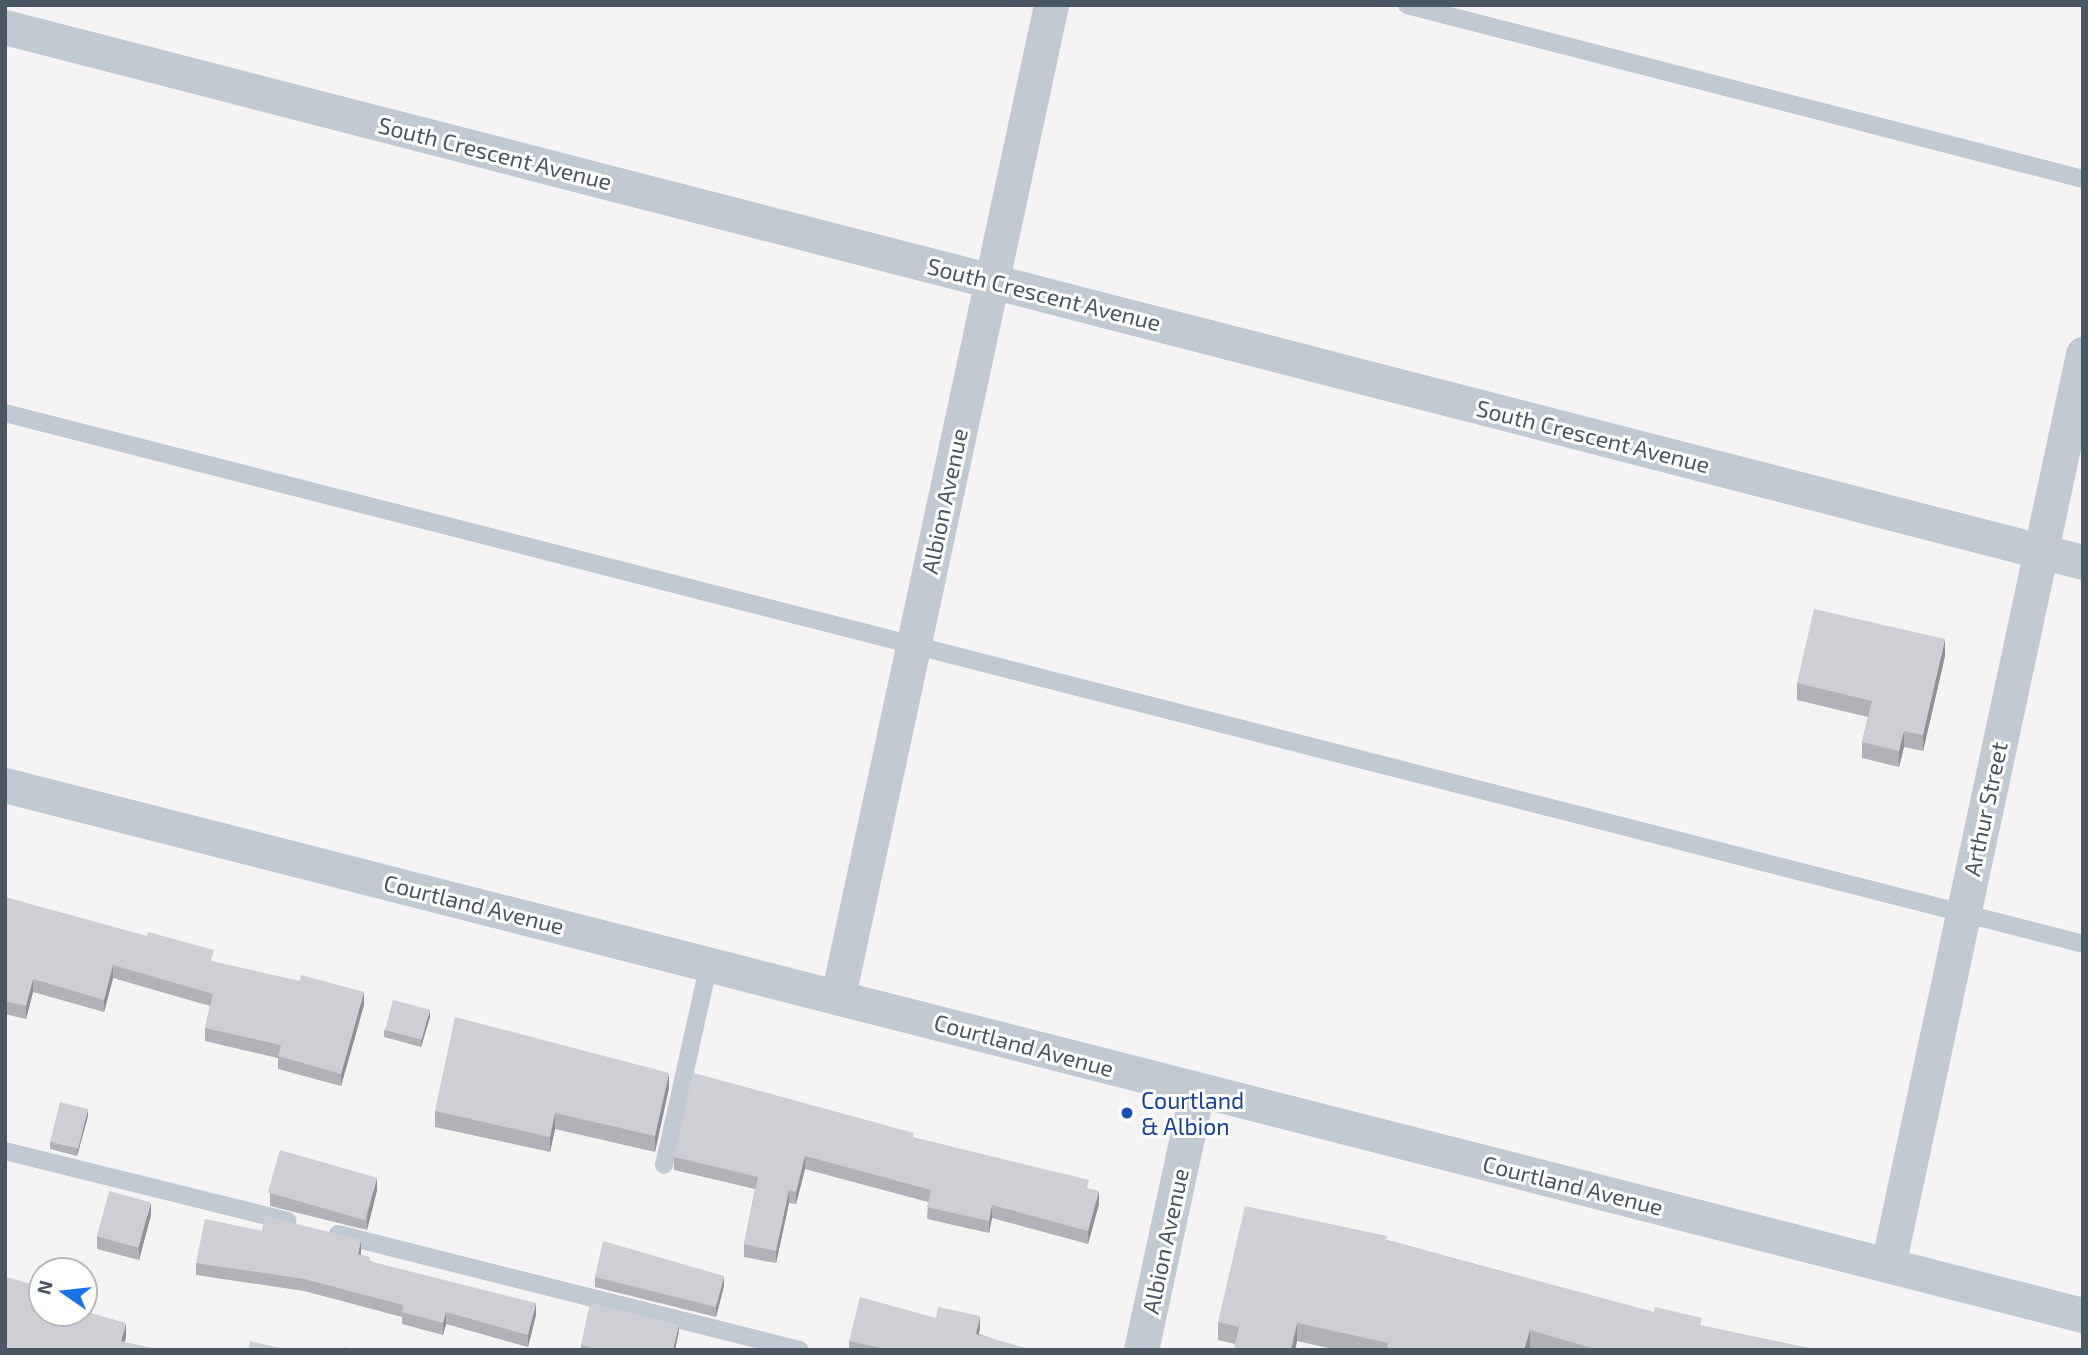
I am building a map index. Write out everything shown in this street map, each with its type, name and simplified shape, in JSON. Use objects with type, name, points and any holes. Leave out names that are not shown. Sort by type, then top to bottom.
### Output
[{"type":"street","name":"Albion Avenue","points":[[838,996],[1051,5]]},
{"type":"street","name":"South Crescent Avenue","points":[[5,27],[2083,562]]},
{"type":"street","name":"Arthur Street","points":[[1888,1265],[2083,354]]},
{"type":"street","name":"Courtland Avenue","points":[[5,785],[2083,1315]]},
{"type":"street","name":"Albion Avenue","points":[[1141,1350],[1197,1091]]},
{"type":"lane","points":[[1407,5],[2083,179]]},
{"type":"lane","points":[[5,413],[2083,944]]},
{"type":"lane","points":[[664,1165],[709,963]]},
{"type":"lane","points":[[5,1151],[800,1350]]},
{"type":"building","points":[[1814,609],[1945,639],[1923,735],[1904,731],[1899,751],[1862,742],[1872,701],[1797,683]]},
{"type":"building","points":[[5,897],[147,936],[148,932],[214,950],[211,961],[300,981],[301,975],[364,992],[341,1074],[278,1056],[281,1045],[205,1028],[213,994],[113,965],[104,1000],[33,979],[26,1006],[5,1001]]},
{"type":"building","points":[[393,1000],[430,1010],[422,1040],[385,1030]]},
{"type":"building","points":[[455,1017],[669,1073],[655,1136],[555,1113],[550,1137],[435,1111]]},
{"type":"building","points":[[694,1073],[914,1133],[913,1137],[1089,1180],[1087,1188],[1099,1191],[1088,1231],[992,1205],[989,1221],[927,1207],[931,1190],[805,1156],[796,1192],[789,1190],[776,1251],[744,1244],[758,1177],[674,1157]]},
{"type":"building","points":[[60,1102],[88,1109],[78,1149],[50,1142]]},
{"type":"building","points":[[280,1150],[377,1178],[365,1220],[268,1192]]},
{"type":"building","points":[[109,1191],[151,1202],[138,1248],[97,1236]]},
{"type":"building","points":[[1245,1206],[1387,1236],[1386,1240],[1654,1312],[1655,1307],[1702,1318],[1700,1325],[1818,1350],[1598,1350],[1530,1330],[1524,1350],[1396,1350],[1387,1347],[1388,1343],[1297,1323],[1291,1350],[1234,1350],[1239,1327],[1218,1322]]},
{"type":"building","points":[[265,1216],[361,1240],[358,1254],[370,1257],[369,1261],[536,1303],[528,1335],[446,1312],[443,1323],[402,1312],[403,1305],[304,1279],[196,1263],[205,1219],[262,1231]]},
{"type":"building","points":[[603,1241],[724,1276],[716,1307],[595,1277]]},
{"type":"building","points":[[6,1277],[28,1283],[28,1327],[98,1327],[98,1315],[126,1323],[121,1341],[161,1350],[5,1350]]},
{"type":"building","points":[[860,1297],[936,1318],[938,1307],[980,1316],[976,1334],[1026,1348],[890,1350],[849,1341]]},
{"type":"building","points":[[590,1303],[679,1325],[673,1350],[598,1350],[581,1345]]},
{"type":"building","points":[[250,1341],[280,1348],[280,1350],[249,1350]]},
{"type":"place","name":"Courtland & Albion","points":[[1127,1113]]}]
